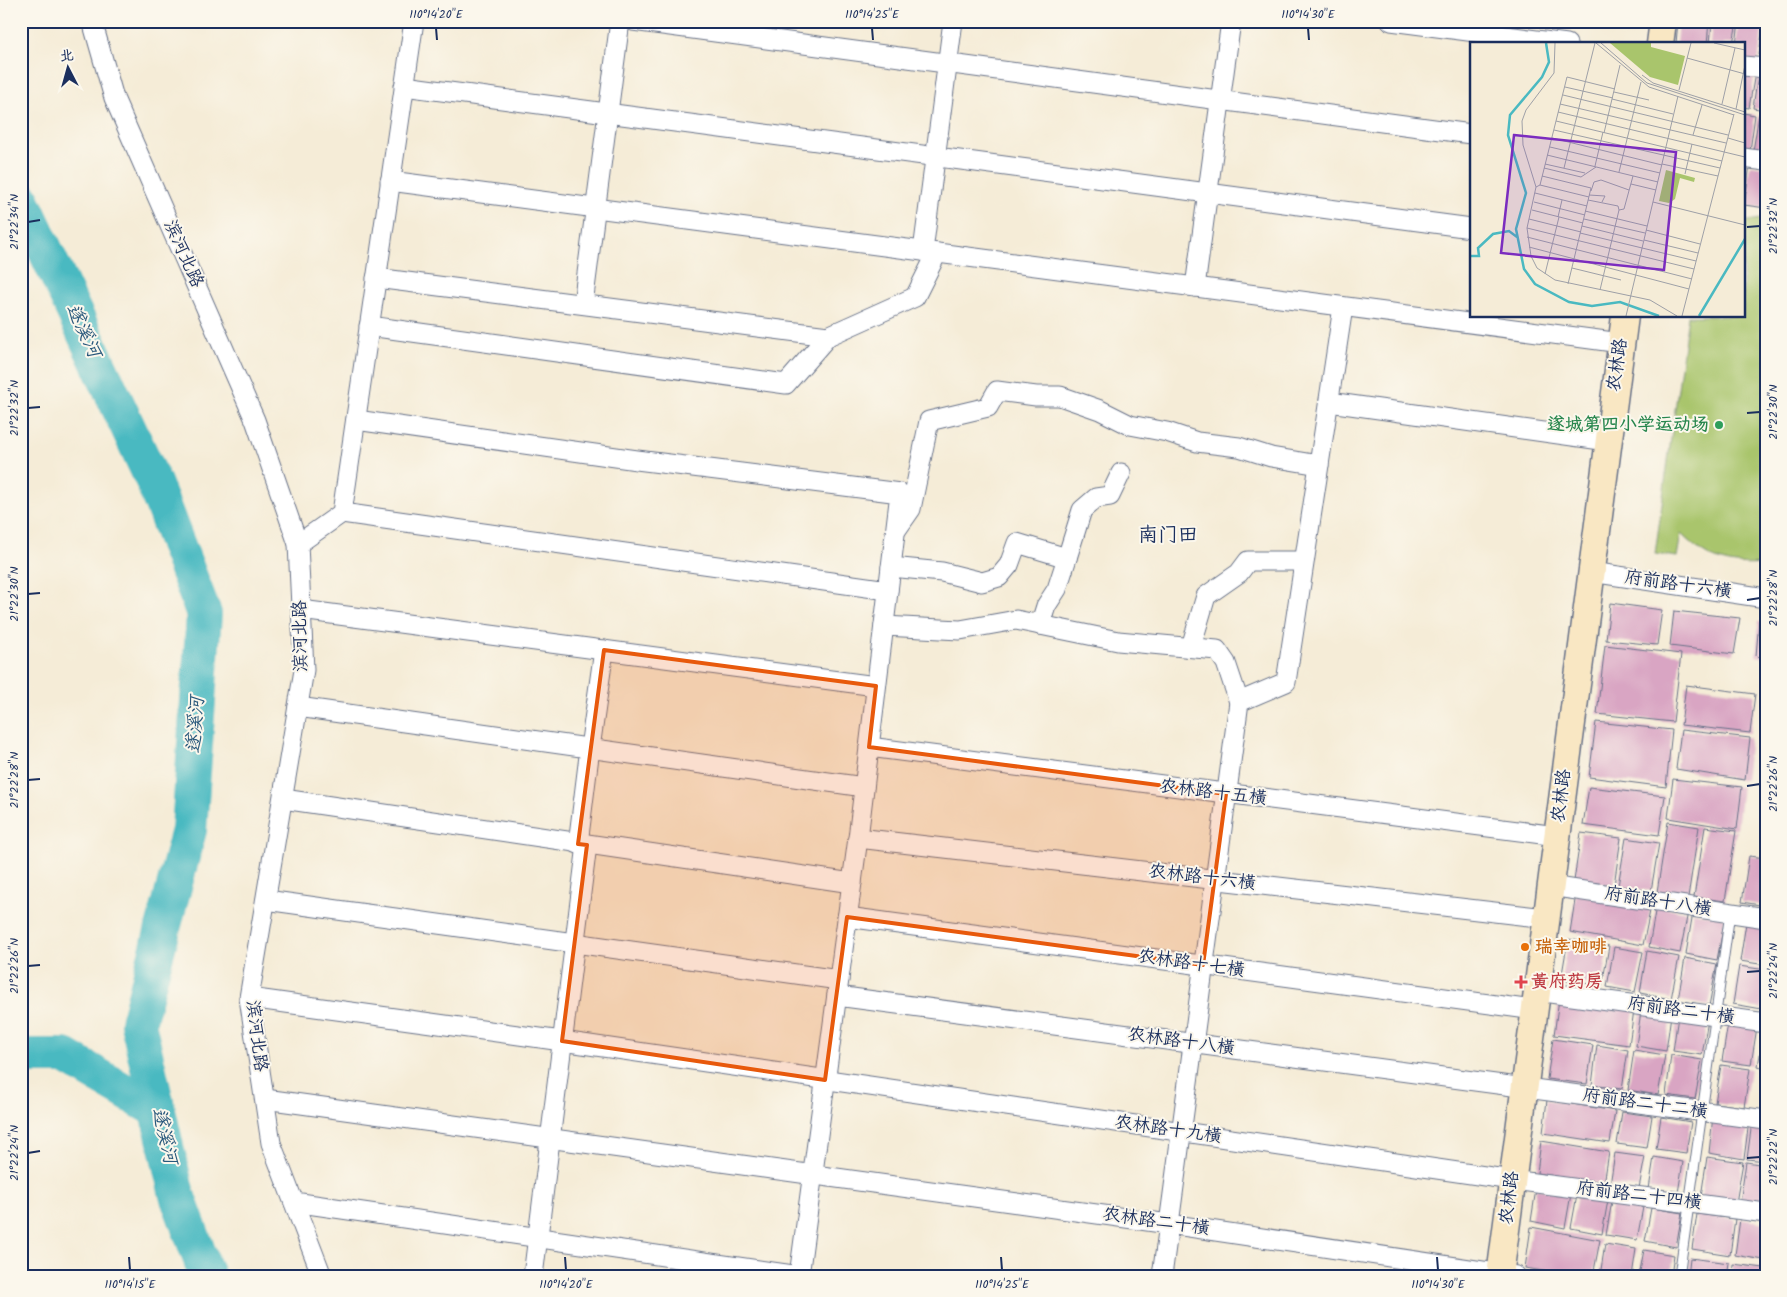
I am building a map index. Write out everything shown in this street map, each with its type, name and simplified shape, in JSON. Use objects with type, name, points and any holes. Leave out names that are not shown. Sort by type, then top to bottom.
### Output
[{"type":"street","name":"滨河北路","points":[[92,21],[114,98],[255,420],[298,544],[304,670],[249,998],[271,1143],[322,1276]]},
{"type":"street","points":[[342,513],[414,21]]},
{"type":"street","points":[[584,304],[620,21]]},
{"type":"street","points":[[633,21],[1470,134]]},
{"type":"street","points":[[370,326],[786,384],[828,336],[915,297],[930,252],[936,157],[953,21]]},
{"type":"street","points":[[1195,287],[1231,21]]},
{"type":"street","points":[[1391,21],[1551,42]]},
{"type":"street","points":[[1660,42],[1663,21]]},
{"type":"street","points":[[1744,66],[1766,68]]},
{"type":"street","points":[[404,86],[1470,228]]},
{"type":"street","points":[[1744,158],[1766,161]]},
{"type":"street","points":[[390,181],[1621,343]]},
{"type":"street","points":[[376,278],[828,336]]},
{"type":"street","points":[[1239,702],[1286,682],[1343,307]]},
{"type":"street","name":"农林路","points":[[1505,1275],[1512,1180],[1625,318]]},
{"type":"street","points":[[895,532],[911,509],[929,420],[988,407],[997,391],[1036,396],[1060,396],[1100,410],[1130,424],[1167,432],[1196,442],[1240,446],[1271,457],[1319,465]]},
{"type":"street","points":[[1329,402],[1608,441]]},
{"type":"street","points":[[294,1202],[799,1276],[858,838],[900,493],[637,460],[356,420]]},
{"type":"street","points":[[1040,625],[1046,606],[1057,589],[1082,510],[1096,498],[1110,496],[1121,473]]},
{"type":"street","points":[[298,544],[342,513],[888,590]]},
{"type":"street","points":[[891,567],[942,572],[982,582],[999,577],[1010,565],[1017,543],[1067,558]]},
{"type":"street","points":[[1190,647],[1206,596],[1239,573],[1248,561],[1304,561]]},
{"type":"street","name":"府前路十六横","points":[[1591,572],[1766,598]]},
{"type":"street","points":[[301,610],[876,686]]},
{"type":"street","points":[[884,626],[960,630],[1016,620],[1118,641],[1217,650],[1226,663],[1239,702],[1162,1276]]},
{"type":"street","points":[[533,1276],[575,943],[590,748],[604,650]]},
{"type":"street","points":[[298,707],[864,787]]},
{"type":"street","name":"农林路十五横","points":[[869,747],[1557,836]]},
{"type":"street","points":[[283,799],[852,883]]},
{"type":"street","name":"农林路十六横","points":[[858,838],[1546,918]]},
{"type":"street","name":"府前路十八横","points":[[1550,886],[1766,918]]},
{"type":"street","name":"农林路十八横","points":[[266,900],[575,943],[838,988],[1193,1044],[1524,1088]]},
{"type":"street","name":"农林路十七横","points":[[847,918],[1203,966],[1535,1000]]},
{"type":"street","name":"农林路十九横","points":[[249,998],[562,1041],[1512,1180]]},
{"type":"street","name":"府前路二十横","points":[[1535,1000],[1716,1016],[1766,1023]]},
{"type":"street","name":"府前路二十二横","points":[[1524,1088],[1766,1120]]},
{"type":"street","name":"农林路二十横","points":[[264,1099],[1169,1224],[1505,1275]]},
{"type":"street","name":"府前路二十四横","points":[[1512,1180],[1766,1213]]},
{"type":"lane","points":[[1679,1276],[1730,913]]},
{"type":"highlighted area","points":[[604,650],[876,686],[869,747],[1226,794],[1203,965],[847,917],[825,1080],[562,1041],[587,845],[578,844]]},
{"type":"green space","name":"遂城第四小学运动场","points":[[1766,218],[1766,564],[1740,564],[1719,560],[1700,550],[1681,534],[1677,557],[1655,554],[1688,318],[1744,318],[1744,222]]},
{"type":"building","points":[[1678,21],[1709,21],[1707,42],[1676,42]]},
{"type":"building","points":[[1712,21],[1737,21],[1733,42],[1710,42]]},
{"type":"building","points":[[1739,22],[1763,25],[1758,62],[1744,60],[1744,42],[1736,42]]},
{"type":"building","points":[[1744,71],[1755,73],[1749,108],[1744,107]]},
{"type":"building","points":[[1758,73],[1766,74],[1766,110],[1753,108]]},
{"type":"building","points":[[1744,113],[1755,115],[1750,151],[1744,150]]},
{"type":"building","points":[[1759,115],[1766,116],[1766,152],[1753,151]]},
{"type":"building","points":[[1750,165],[1766,167],[1766,208],[1744,205]]},
{"type":"building","points":[[1610,603],[1662,610],[1657,645],[1606,640]]},
{"type":"building","points":[[1674,611],[1740,618],[1734,654],[1670,646]]},
{"type":"building","points":[[1759,621],[1766,622],[1766,658],[1756,656]]},
{"type":"building","points":[[1605,645],[1681,654],[1673,722],[1597,714]]},
{"type":"building","points":[[1686,685],[1755,694],[1750,733],[1681,725]]},
{"type":"building","points":[[1596,722],[1672,730],[1666,787],[1589,777]]},
{"type":"building","points":[[1681,730],[1750,738],[1745,780],[1676,769]]},
{"type":"building","points":[[1673,779],[1742,787],[1737,829],[1668,818]]},
{"type":"building","points":[[1589,787],[1665,796],[1659,835],[1583,825]]},
{"type":"building","points":[[1668,822],[1699,827],[1688,897],[1657,892]]},
{"type":"building","points":[[1705,827],[1736,831],[1725,901],[1694,897]]},
{"type":"building","points":[[1581,833],[1621,838],[1614,885],[1574,881]]},
{"type":"building","points":[[1626,838],[1659,843],[1651,891],[1618,886]]},
{"type":"building","points":[[1749,856],[1766,858],[1766,906],[1742,902]]},
{"type":"building","points":[[1576,894],[1651,906],[1643,945],[1570,932]]},
{"type":"building","points":[[1656,906],[1688,912],[1680,953],[1649,947]]},
{"type":"building","points":[[1693,912],[1725,918],[1717,960],[1686,954]]},
{"type":"building","points":[[1746,923],[1766,926],[1766,965],[1740,961]]},
{"type":"building","points":[[1568,939],[1609,946],[1602,986],[1561,980]]},
{"type":"building","points":[[1614,947],[1643,952],[1635,992],[1607,987]]},
{"type":"building","points":[[1647,951],[1679,957],[1671,999],[1640,993]]},
{"type":"building","points":[[1685,958],[1717,964],[1709,1006],[1678,1000]]},
{"type":"building","points":[[1739,966],[1766,970],[1762,1009],[1733,1004]]},
{"type":"building","points":[[1559,999],[1634,1010],[1629,1045],[1554,1035]]},
{"type":"building","points":[[1641,1011],[1671,1015],[1666,1051],[1636,1046]]},
{"type":"building","points":[[1678,1016],[1708,1020],[1702,1055],[1673,1051]]},
{"type":"building","points":[[1728,1023],[1757,1027],[1751,1065],[1722,1061]]},
{"type":"building","points":[[1766,1026],[1766,1068],[1758,1066]]},
{"type":"building","points":[[1553,1039],[1593,1045],[1587,1084],[1547,1079]]},
{"type":"building","points":[[1597,1045],[1628,1050],[1622,1089],[1592,1085]]},
{"type":"building","points":[[1634,1050],[1665,1055],[1658,1095],[1628,1090]]},
{"type":"building","points":[[1671,1055],[1702,1060],[1695,1099],[1666,1095]]},
{"type":"building","points":[[1721,1065],[1750,1069],[1744,1107],[1715,1103]]},
{"type":"building","points":[[1547,1100],[1615,1111],[1610,1143],[1543,1133]]},
{"type":"building","points":[[1622,1112],[1652,1116],[1647,1148],[1617,1144]]},
{"type":"building","points":[[1713,1116],[1749,1121],[1744,1159],[1709,1153]]},
{"type":"building","points":[[1661,1117],[1691,1122],[1686,1153],[1656,1149]]},
{"type":"building","points":[[1752,1122],[1766,1124],[1766,1161],[1747,1159]]},
{"type":"building","points":[[1541,1141],[1609,1152],[1604,1184],[1537,1173]]},
{"type":"building","points":[[1615,1153],[1645,1157],[1639,1188],[1610,1185]]},
{"type":"building","points":[[1654,1157],[1683,1162],[1678,1193],[1649,1189]]},
{"type":"building","points":[[1707,1157],[1743,1162],[1736,1203],[1701,1197]]},
{"type":"building","points":[[1746,1162],[1766,1165],[1766,1207],[1740,1203]]},
{"type":"building","points":[[1536,1189],[1571,1194],[1565,1228],[1531,1221]]},
{"type":"building","points":[[1577,1195],[1608,1200],[1602,1234],[1571,1228]]},
{"type":"building","points":[[1612,1201],[1643,1207],[1637,1240],[1606,1235]]},
{"type":"building","points":[[1651,1208],[1682,1213],[1676,1247],[1645,1241]]},
{"type":"building","points":[[1697,1214],[1735,1219],[1730,1255],[1692,1249]]},
{"type":"building","points":[[1740,1219],[1766,1223],[1764,1260],[1735,1255]]},
{"type":"building","points":[[1531,1227],[1600,1240],[1593,1276],[1573,1276],[1525,1268]]},
{"type":"building","points":[[1605,1244],[1636,1249],[1632,1276],[1600,1276]]},
{"type":"building","points":[[1644,1250],[1674,1255],[1671,1276],[1639,1276]]},
{"type":"building","points":[[1690,1258],[1729,1263],[1727,1276],[1688,1276]]},
{"type":"building","points":[[1733,1264],[1764,1268],[1763,1276],[1732,1276]]},
{"type":"waterway","name":"遂溪河","points":[[21,198],[154,483],[204,614],[189,830],[138,1023],[177,1195],[207,1276]]},
{"type":"waterway","points":[[21,1056],[65,1056],[158,1111]]},
{"type":"place","name":"遂城第四小学运动场","points":[[1719,425]]},
{"type":"place","name":"瑞幸咖啡","points":[[1525,947]]},
{"type":"place","name":"黄府药房","points":[[1521,982]]},
{"type":"district","name":"南门田","points":[[1168,536]]}]
